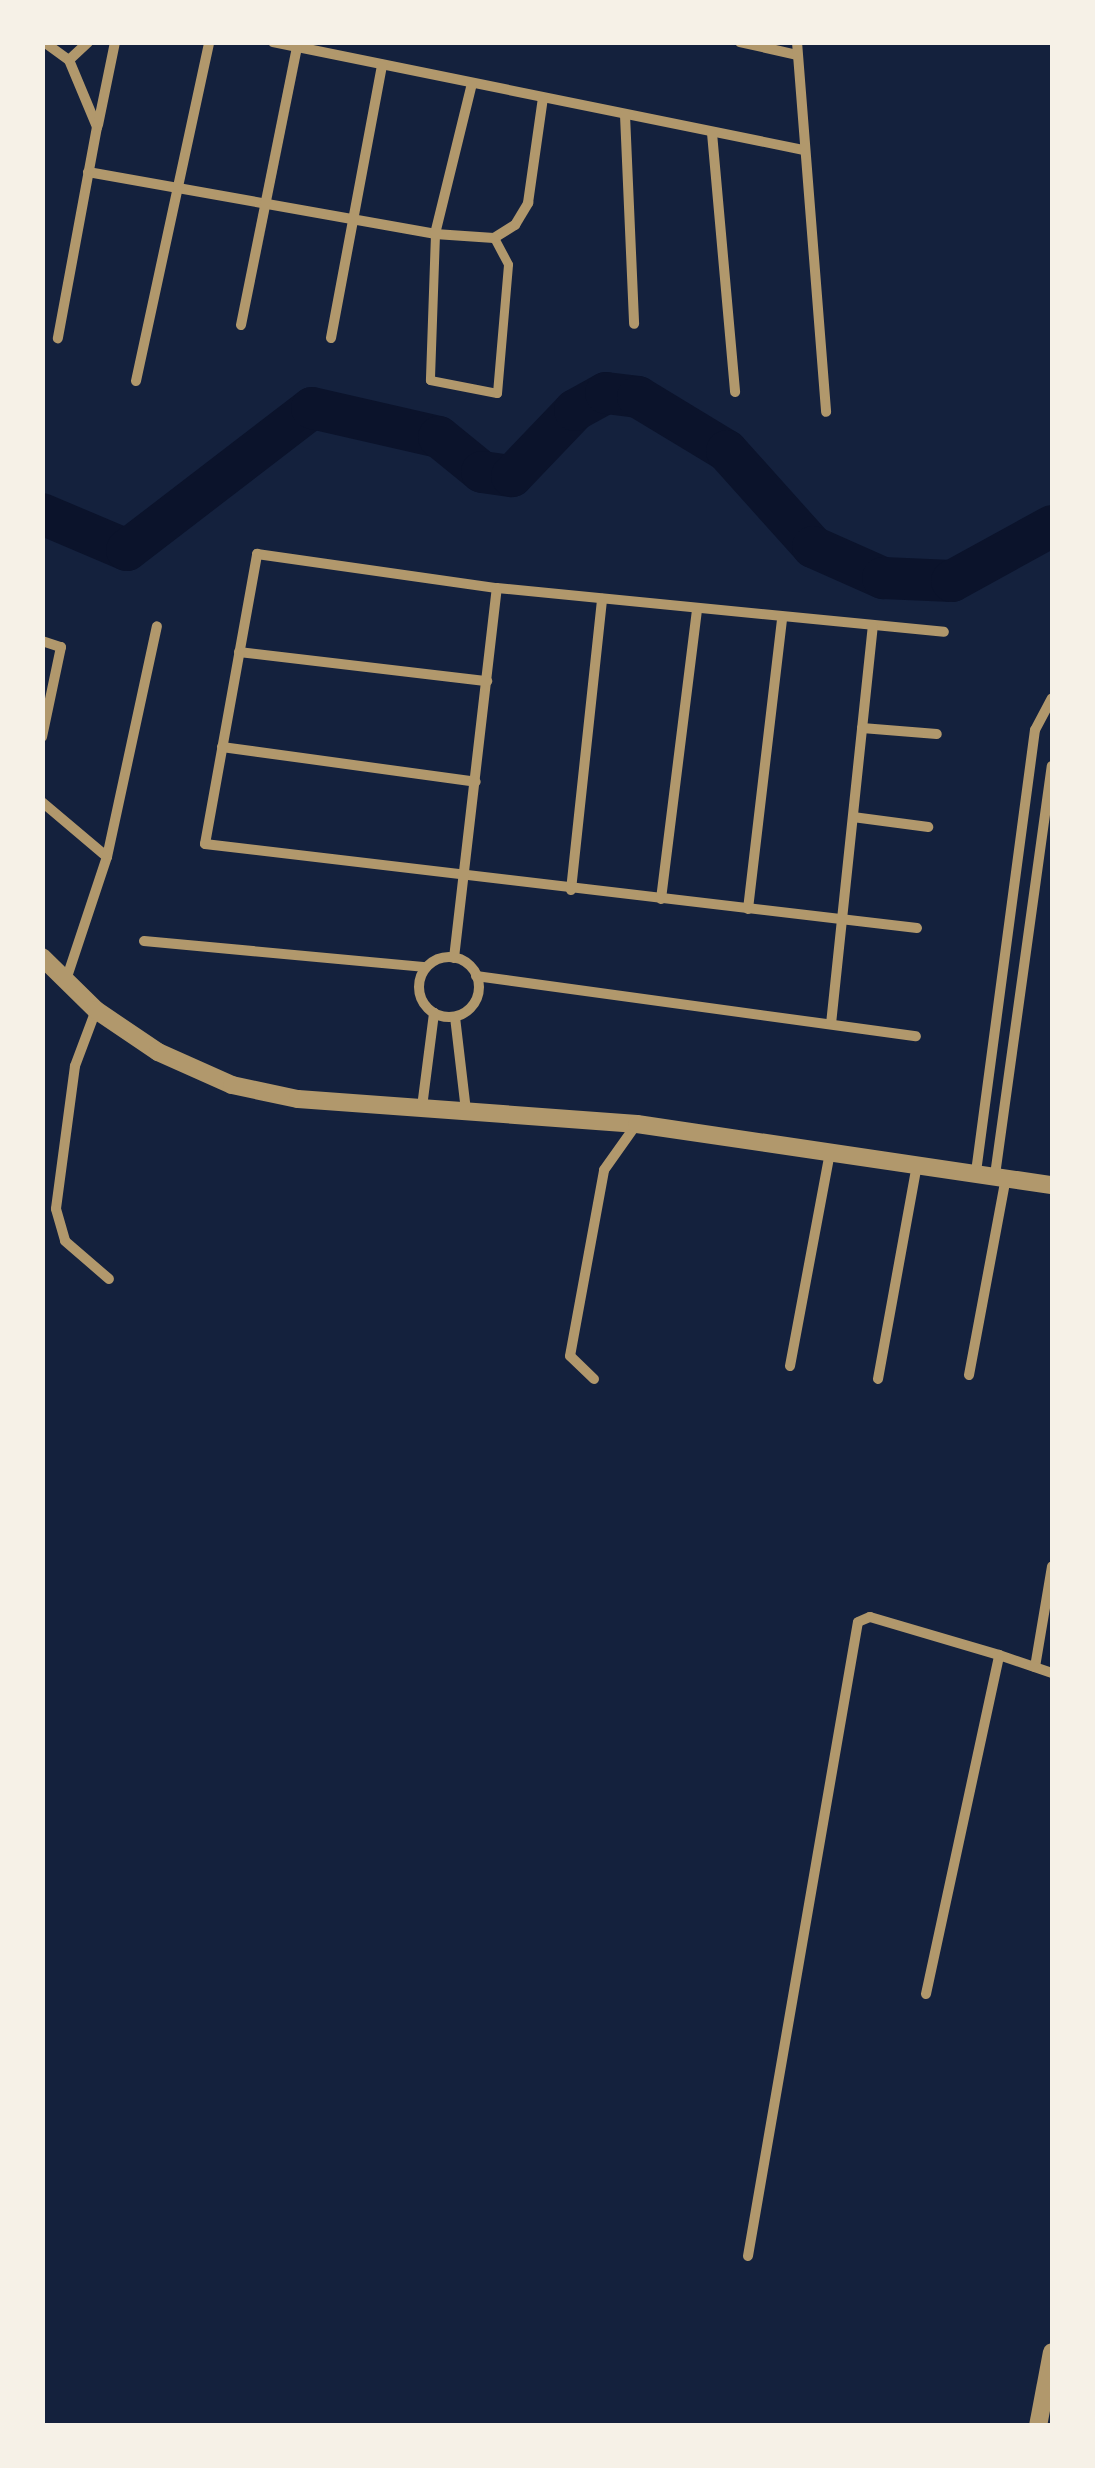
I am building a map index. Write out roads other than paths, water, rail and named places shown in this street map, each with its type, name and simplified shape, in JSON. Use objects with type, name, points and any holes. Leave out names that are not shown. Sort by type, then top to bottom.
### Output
[{"type":"street","points":[[44,42],[69,60],[97,127]]},
{"type":"street","points":[[69,60],[88,42]]},
{"type":"street","points":[[58,338],[115,42]]},
{"type":"street","points":[[136,381],[174,187],[208,42]]},
{"type":"street","points":[[273,42],[804,150]]},
{"type":"street","points":[[740,42],[797,48],[826,412]]},
{"type":"street","points":[[241,325],[296,47]]},
{"type":"street","points":[[330,338],[357,220],[382,65]]},
{"type":"street","points":[[472,83],[435,234],[430,380],[496,393],[508,264],[494,238]]},
{"type":"street","points":[[88,172],[435,234],[494,238],[515,224],[528,203],[542,98]]},
{"type":"street","points":[[625,115],[634,324]]},
{"type":"street","points":[[712,133],[734,392]]},
{"type":"street","points":[[917,928],[467,878],[205,844],[257,554],[497,588],[944,632]]},
{"type":"street","points":[[454,958],[467,878],[497,588]]},
{"type":"street","points":[[571,890],[602,599]]},
{"type":"street","points":[[661,900],[697,609]]},
{"type":"street","points":[[748,910],[782,618]]},
{"type":"street","points":[[66,980],[108,857],[157,626]]},
{"type":"street","points":[[832,1024],[873,627]]},
{"type":"street","points":[[42,641],[61,647],[42,737]]},
{"type":"street","points":[[239,652],[487,681]]},
{"type":"street","points":[[969,1375],[1035,730],[1052,698]]},
{"type":"street","points":[[862,728],[937,734]]},
{"type":"street","points":[[222,747],[476,782]]},
{"type":"street","points":[[992,1175],[1052,766]]},
{"type":"street","points":[[42,802],[108,857]]},
{"type":"street","points":[[853,817],[928,827]]},
{"type":"street","points":[[144,942],[426,968],[454,958]]},
{"type":"street","points":[[42,958],[96,1010],[158,1052],[232,1085],[298,1099],[637,1124],[1052,1186]]},
{"type":"street","points":[[454,958],[476,976],[916,1036]]},
{"type":"street","points":[[426,968],[420,998],[434,1014],[455,1017],[473,1006],[476,976]]},
{"type":"street","points":[[96,1010],[75,1066],[56,1209],[65,1241],[109,1279]]},
{"type":"street","points":[[422,1107],[434,1014]]},
{"type":"street","points":[[455,1017],[466,1110]]},
{"type":"street","points":[[594,1378],[570,1356],[604,1170],[637,1124]]},
{"type":"street","points":[[790,1366],[830,1152]]},
{"type":"street","points":[[878,1379],[917,1164]]},
{"type":"street","points":[[1036,1668],[1052,1566]]},
{"type":"street","points":[[748,2256],[858,1622],[870,1617],[1052,1673]]},
{"type":"street","points":[[926,1994],[998,1656]]},
{"type":"street","points":[[1038,2426],[1052,2352]]},
{"type":"waterway","points":[[42,514],[127,550],[312,408],[439,437],[482,472],[512,476],[575,410],[606,393],[638,397],[727,451],[813,547],[883,578],[952,581],[1052,526]]}]
